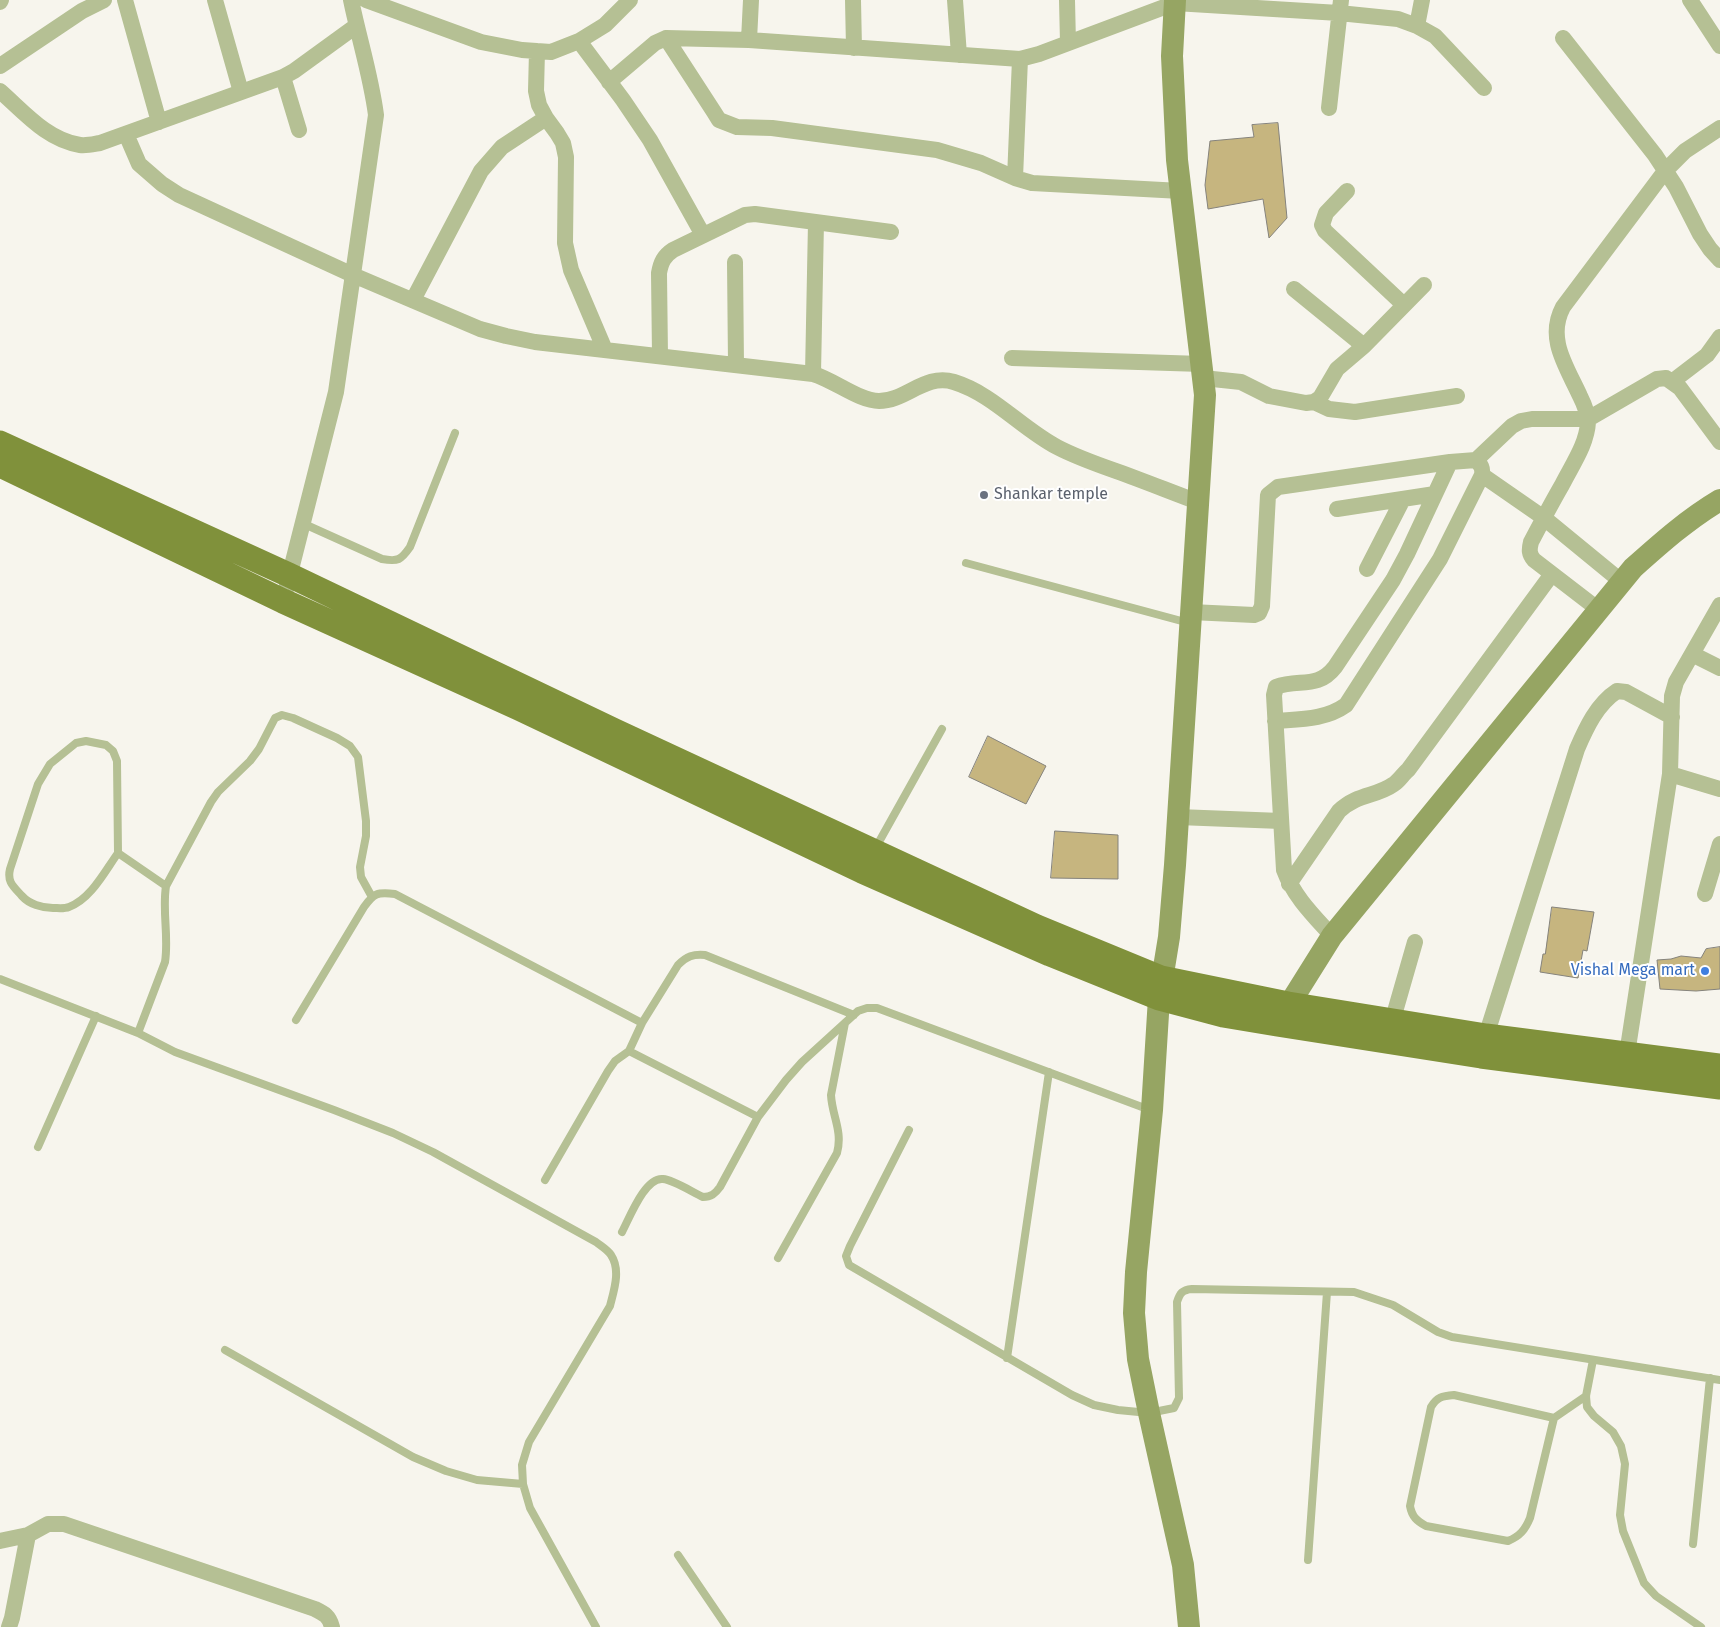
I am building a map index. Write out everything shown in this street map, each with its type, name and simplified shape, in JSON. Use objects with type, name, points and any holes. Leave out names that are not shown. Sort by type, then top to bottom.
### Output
[{"type":"main road","points":[[0,443],[289,575],[606,726],[1038,927],[1160,988],[1223,1015],[1283,1014],[1389,1031],[1481,1056],[1720,1087]]},
{"type":"main road","points":[[0,465],[282,601],[519,708],[862,871],[1050,954],[1160,988]]},
{"type":"main road","points":[[1389,1031],[1486,1036],[1720,1066]]},
{"type":"street","points":[[0,66],[82,11],[104,0]]},
{"type":"street","points":[[126,0],[159,122]]},
{"type":"street","points":[[215,0],[241,92]]},
{"type":"street","points":[[282,601],[336,392],[376,115],[373,87],[356,26],[351,0]]},
{"type":"street","points":[[366,0],[481,42],[522,50],[550,52],[579,41],[605,25],[630,0]]},
{"type":"street","points":[[749,40],[750,0]]},
{"type":"street","points":[[853,0],[854,48]]},
{"type":"street","points":[[956,0],[959,55]]},
{"type":"street","points":[[1067,0],[1068,43]]},
{"type":"street","points":[[1417,26],[1422,0]]},
{"type":"street","points":[[1690,0],[1720,46]]},
{"type":"street","points":[[609,82],[655,43],[666,38],[749,40],[1020,59],[1039,54],[1175,1],[1340,7],[1398,19],[1417,26],[1435,36],[1484,88]]},
{"type":"street","points":[[1175,1],[1172,56],[1177,160],[1205,395],[1169,937],[1160,988],[1152,1110],[1136,1272],[1134,1313],[1138,1359],[1183,1565],[1189,1627]]},
{"type":"street","points":[[1329,108],[1340,7]]},
{"type":"street","points":[[0,91],[47,133],[65,141],[82,145],[100,143],[283,77],[356,26]]},
{"type":"street","points":[[666,38],[719,120],[737,127],[772,128],[937,150],[981,163],[1015,178],[1032,183],[1181,191]]},
{"type":"street","points":[[1563,38],[1655,155],[1676,187],[1700,234],[1720,260]]},
{"type":"street","points":[[579,41],[650,140],[703,235]]},
{"type":"street","points":[[537,51],[536,91],[539,105],[563,143],[566,157],[565,243],[571,270],[605,350]]},
{"type":"street","points":[[1015,178],[1020,59]]},
{"type":"street","points":[[283,77],[299,130]]},
{"type":"street","points":[[413,300],[481,171],[502,147],[546,118]]},
{"type":"street","points":[[1599,610],[1529,555],[1531,542],[1579,452],[1587,433],[1588,419],[1584,403],[1557,343],[1556,329],[1558,317],[1563,307],[1665,171],[1685,151],[1720,128]]},
{"type":"street","points":[[126,134],[139,164],[146,172],[173,191],[353,275],[480,328],[535,342],[813,374],[825,377],[862,397],[876,401],[889,400],[923,383],[938,380],[953,382],[974,390],[1040,437],[1063,450],[1198,502]]},
{"type":"street","points":[[1347,191],[1326,213],[1322,225],[1325,232],[1404,305]]},
{"type":"street","points":[[660,356],[660,263],[673,250],[745,215],[755,214],[890,232]]},
{"type":"street","points":[[813,374],[816,222]]},
{"type":"street","points":[[735,262],[736,365]]},
{"type":"street","points":[[1012,358],[1202,371],[1241,382],[1269,396],[1306,403],[1314,402],[1320,398],[1337,369],[1364,346],[1424,285]]},
{"type":"street","points":[[1294,289],[1364,346]]},
{"type":"street","points":[[1673,381],[1707,355],[1720,337]]},
{"type":"street","points":[[1275,721],[1323,717],[1335,713],[1346,705],[1440,559],[1479,467],[1512,426],[1521,421],[1532,419],[1588,419],[1657,379],[1666,378],[1673,381],[1680,388],[1720,442]]},
{"type":"street","points":[[1314,402],[1329,409],[1355,412],[1457,396]]},
{"type":"street","points":[[1190,618],[1254,615],[1259,613],[1262,606],[1268,495],[1272,490],[1278,487],[1450,462],[1479,467],[1622,582]]},
{"type":"street","points":[[1332,936],[1300,900],[1289,884],[1284,870],[1274,694],[1276,688],[1284,684],[1320,681],[1328,676],[1335,667],[1393,580],[1450,462]]},
{"type":"street","points":[[1337,509],[1435,494]]},
{"type":"street","points":[[1367,569],[1403,499]]},
{"type":"street","points":[[1283,1014],[1332,936],[1633,568],[1668,537],[1718,504]]},
{"type":"street","points":[[1289,884],[1339,811],[1357,798],[1383,790],[1394,784],[1408,770],[1552,574]]},
{"type":"street","points":[[1628,1054],[1670,774],[1672,696],[1676,682],[1720,605]]},
{"type":"street","points":[[1692,654],[1720,668]]},
{"type":"street","points":[[1486,1036],[1572,762],[1584,734],[1601,705],[1617,691],[1626,692],[1672,717]]},
{"type":"street","points":[[1670,774],[1720,789]]},
{"type":"street","points":[[1178,816],[1281,821]]},
{"type":"street","points":[[1705,894],[1720,844]]},
{"type":"street","points":[[1389,1031],[1415,942]]},
{"type":"street","points":[[0,1541],[28,1535],[48,1524],[64,1524],[315,1609],[325,1614],[330,1620],[332,1627]]},
{"type":"street","points":[[9,1627],[28,1535]]},
{"type":"lane","points":[[302,523],[382,559],[393,561],[402,558],[410,547],[455,433]]},
{"type":"lane","points":[[966,563],[1190,618]]},
{"type":"lane","points":[[138,1033],[165,962],[167,950],[164,900],[166,886],[214,797],[250,761],[259,749],[275,718],[282,715],[293,718],[337,738],[350,746],[358,757],[366,821],[366,836],[360,866],[361,877],[372,897]]},
{"type":"lane","points":[[874,851],[942,729]]},
{"type":"lane","points":[[86,741],[106,745],[113,751],[117,761],[118,853],[87,895],[68,908],[47,908],[36,905],[24,898],[11,884],[8,877],[38,784],[50,764],[76,743],[86,741]]},
{"type":"lane","points":[[118,853],[166,886]]},
{"type":"lane","points":[[296,1020],[364,907],[372,897],[381,892],[395,894],[642,1023]]},
{"type":"lane","points":[[545,1180],[608,1071],[615,1061],[629,1051],[642,1023],[678,965],[686,957],[694,954],[705,955],[854,1015]]},
{"type":"lane","points":[[0,979],[138,1033],[175,1052],[394,1133],[433,1152],[596,1242],[611,1254],[616,1267],[616,1286],[610,1306],[529,1442],[522,1465],[523,1484],[530,1508],[596,1627]]},
{"type":"lane","points":[[622,1232],[644,1190],[650,1182],[656,1179],[666,1179],[703,1197],[715,1194],[758,1117],[786,1080],[802,1062],[854,1015],[866,1008],[878,1008],[1152,1110]]},
{"type":"lane","points":[[38,1147],[96,1016]]},
{"type":"lane","points":[[778,1258],[837,1153],[840,1142],[832,1106],[832,1095],[845,1024]]},
{"type":"lane","points":[[629,1051],[758,1117]]},
{"type":"lane","points":[[1007,1358],[1049,1072]]},
{"type":"lane","points":[[909,1130],[850,1246],[846,1256],[849,1265],[1007,1358],[1072,1395],[1094,1405],[1149,1413],[1174,1408],[1179,1398],[1177,1302],[1179,1294],[1185,1290],[1354,1292],[1393,1305],[1438,1332],[1452,1337],[1720,1380]]},
{"type":"lane","points":[[1308,1560],[1327,1292]]},
{"type":"lane","points":[[224,1350],[413,1457],[446,1471],[477,1480],[523,1484]]},
{"type":"lane","points":[[1594,1360],[1586,1396],[1587,1407],[1594,1416],[1613,1432],[1621,1446],[1625,1464],[1620,1515],[1644,1584],[1656,1596],[1701,1627]]},
{"type":"lane","points":[[1692,1544],[1710,1378]]},
{"type":"lane","points":[[1554,1418],[1454,1395],[1435,1399],[1431,1408],[1410,1506],[1412,1514],[1417,1521],[1426,1526],[1508,1541],[1517,1538],[1525,1530],[1530,1518],[1554,1418],[1586,1396]]},
{"type":"lane","points":[[678,1555],[727,1627]]},
{"type":"building","points":[[1278,123],[1287,218],[1269,238],[1263,199],[1208,209],[1205,185],[1210,141],[1254,137],[1252,125]]},
{"type":"building","points":[[988,736],[1046,766],[1026,804],[969,777]]},
{"type":"building","points":[[1055,831],[1118,835],[1118,879],[1051,878]]},
{"type":"building","points":[[1552,907],[1594,912],[1587,951],[1583,950],[1578,978],[1540,972],[1543,954],[1545,954]]},
{"type":"building","points":[[1720,947],[1720,989],[1696,991],[1660,989],[1657,960],[1681,956],[1701,958],[1706,949]]},
{"type":"place","name":"Shankar temple","points":[[984,495]]},
{"type":"place","name":"Vishal Mega mart","points":[[1705,971]]}]
